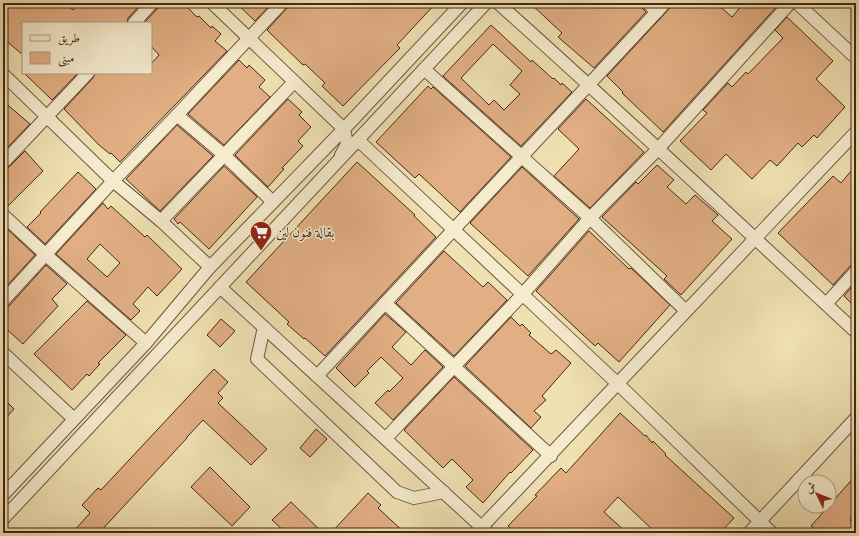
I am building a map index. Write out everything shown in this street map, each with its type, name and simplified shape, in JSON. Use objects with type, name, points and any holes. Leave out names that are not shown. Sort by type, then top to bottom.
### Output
[{"type":"street","points":[[135,22],[152,3]]},
{"type":"street","points":[[212,3],[344,130],[347,144],[342,154],[332,167]]},
{"type":"street","points":[[3,301],[113,180],[177,115],[282,3]]},
{"type":"street","points":[[3,495],[146,343],[210,267],[344,130],[462,3]]},
{"type":"street","points":[[3,518],[486,3]]},
{"type":"street","points":[[498,3],[589,84],[856,332]]},
{"type":"street","points":[[317,376],[661,7],[648,3]]},
{"type":"street","points":[[386,438],[522,295],[590,218],[658,149],[790,3]]},
{"type":"street","points":[[797,3],[856,58]]},
{"type":"street","points":[[424,69],[590,218],[686,311]]},
{"type":"street","points":[[3,74],[113,180],[161,221],[210,267]]},
{"type":"street","points":[[3,164],[87,74]]},
{"type":"street","points":[[161,221],[294,82]]},
{"type":"street","points":[[177,115],[224,155],[274,202]]},
{"type":"street","points":[[220,287],[444,492],[482,531],[617,383],[856,132]]},
{"type":"street","points":[[358,140],[617,383],[772,533]]},
{"type":"street","points":[[3,215],[146,343]]},
{"type":"street","points":[[826,304],[856,271]]},
{"type":"street","points":[[385,302],[551,456]]},
{"type":"street","points":[[264,327],[257,359],[397,492],[414,498],[444,492]]},
{"type":"street","points":[[3,353],[74,419]]},
{"type":"street","points":[[749,533],[856,418]]},
{"type":"building","points":[[3,3],[65,3],[73,10],[79,3],[142,3],[128,18],[127,22],[22,22],[22,54],[3,38]]},
{"type":"building","points":[[159,3],[183,3],[197,17],[199,16],[211,28],[212,26],[221,34],[215,41],[227,51],[120,162],[111,153],[110,154],[99,145],[64,109],[93,78],[95,74],[152,74],[152,63],[159,55],[152,47],[152,22],[145,22],[158,8]]},
{"type":"building","points":[[236,3],[272,3],[255,21]]},
{"type":"building","points":[[289,3],[436,3],[397,45],[400,48],[343,106],[322,86],[325,83],[305,64],[303,65],[267,30],[287,8]]},
{"type":"building","points":[[530,3],[641,3],[642,8],[646,12],[594,68],[558,37],[562,33]]},
{"type":"building","points":[[672,3],[716,3],[732,17],[744,3],[776,3],[778,5],[663,132],[622,93],[623,92],[607,76],[670,8]]},
{"type":"building","points":[[787,17],[833,61],[816,79],[845,107],[817,138],[814,135],[802,147],[798,143],[777,166],[770,160],[752,179],[726,154],[711,170],[680,141],[707,113],[703,110],[728,83],[732,87],[746,72],[748,74],[783,38],[775,30]]},
{"type":"building","points":[[491,25],[531,62],[532,60],[553,79],[554,78],[561,85],[562,83],[572,92],[521,146],[443,76]],"holes":[[[493,44],[522,71],[510,85],[520,94],[504,110],[494,100],[489,105],[461,78]]]},
{"type":"building","points":[[239,60],[247,68],[249,65],[265,80],[259,87],[270,97],[224,145],[188,114]]},
{"type":"building","points":[[25,74],[77,74],[52,100]]},
{"type":"building","points":[[428,86],[431,89],[433,87],[511,157],[460,212],[419,174],[415,178],[376,142]]},
{"type":"building","points":[[288,99],[302,112],[299,115],[311,127],[298,141],[303,146],[282,168],[284,169],[268,187],[235,155]]},
{"type":"building","points":[[586,99],[644,152],[590,208],[554,176],[579,149],[558,129]]},
{"type":"building","points":[[3,101],[30,124],[3,152]]},
{"type":"building","points":[[177,125],[213,156],[160,211],[126,179]]},
{"type":"building","points":[[25,151],[43,171],[6,208],[3,208],[3,171]]},
{"type":"building","points":[[357,162],[415,215],[414,216],[436,237],[325,356],[287,324],[289,322],[246,282]]},
{"type":"building","points":[[657,165],[674,180],[667,187],[686,204],[695,195],[718,215],[712,221],[732,239],[681,295],[664,279],[667,276],[602,217],[636,182],[638,184]]},
{"type":"building","points":[[856,165],[856,189],[852,193],[856,198],[856,264],[850,266],[833,285],[778,233],[833,176],[841,183]]},
{"type":"building","points":[[224,166],[257,197],[209,249],[180,222],[178,224],[174,219]]},
{"type":"building","points":[[522,167],[579,219],[528,276],[470,223]]},
{"type":"building","points":[[78,172],[96,189],[45,244],[27,227]]},
{"type":"building","points":[[103,203],[108,209],[111,206],[145,237],[147,235],[182,269],[157,296],[148,287],[133,304],[140,311],[131,320],[56,254]],"holes":[[[100,244],[120,263],[107,277],[87,259]]]},
{"type":"building","points":[[3,225],[35,255],[3,290]]},
{"type":"building","points":[[589,231],[670,305],[619,362],[598,343],[595,346],[536,291]]},
{"type":"building","points":[[444,251],[483,287],[488,282],[507,300],[454,356],[396,303]]},
{"type":"building","points":[[46,265],[67,284],[52,299],[58,306],[23,344],[3,326],[3,308],[9,306]]},
{"type":"building","points":[[856,282],[856,308],[844,296]]},
{"type":"building","points":[[87,301],[126,335],[98,363],[100,364],[89,376],[87,374],[72,390],[34,354]]},
{"type":"building","points":[[385,314],[406,332],[392,347],[411,365],[425,350],[443,367],[393,420],[375,403],[403,378],[381,357],[367,371],[369,373],[355,387],[336,368]]},
{"type":"building","points":[[511,317],[520,326],[522,324],[531,333],[529,335],[551,354],[556,350],[571,363],[542,396],[546,400],[534,411],[541,417],[531,428],[465,366]]},
{"type":"building","points":[[221,319],[235,331],[220,347],[207,335]]},
{"type":"building","points":[[214,369],[228,382],[218,393],[223,398],[218,403],[267,449],[251,465],[203,420],[99,533],[72,533],[90,513],[82,505],[98,488],[101,490]]},
{"type":"building","points":[[454,377],[533,450],[511,473],[510,472],[483,503],[466,487],[473,480],[452,459],[443,468],[404,430]]},
{"type":"building","points":[[3,398],[14,409],[3,421]]},
{"type":"building","points":[[620,413],[645,436],[646,435],[652,443],[653,441],[666,454],[665,455],[734,518],[720,533],[656,533],[618,497],[604,512],[627,533],[516,533],[508,526],[561,468],[566,473]]},
{"type":"building","points":[[316,429],[327,439],[310,457],[300,448]]},
{"type":"building","points":[[210,467],[250,507],[232,526],[191,487]]},
{"type":"building","points":[[856,475],[856,513],[850,520],[856,526],[856,533],[819,533],[811,526],[822,514],[837,514],[837,497]]},
{"type":"building","points":[[368,493],[381,505],[378,508],[405,533],[331,533]]},
{"type":"building","points":[[291,502],[323,533],[286,533],[272,520]]},
{"type":"place","name":"بقالة فنون لين","points":[[261,252]]}]
